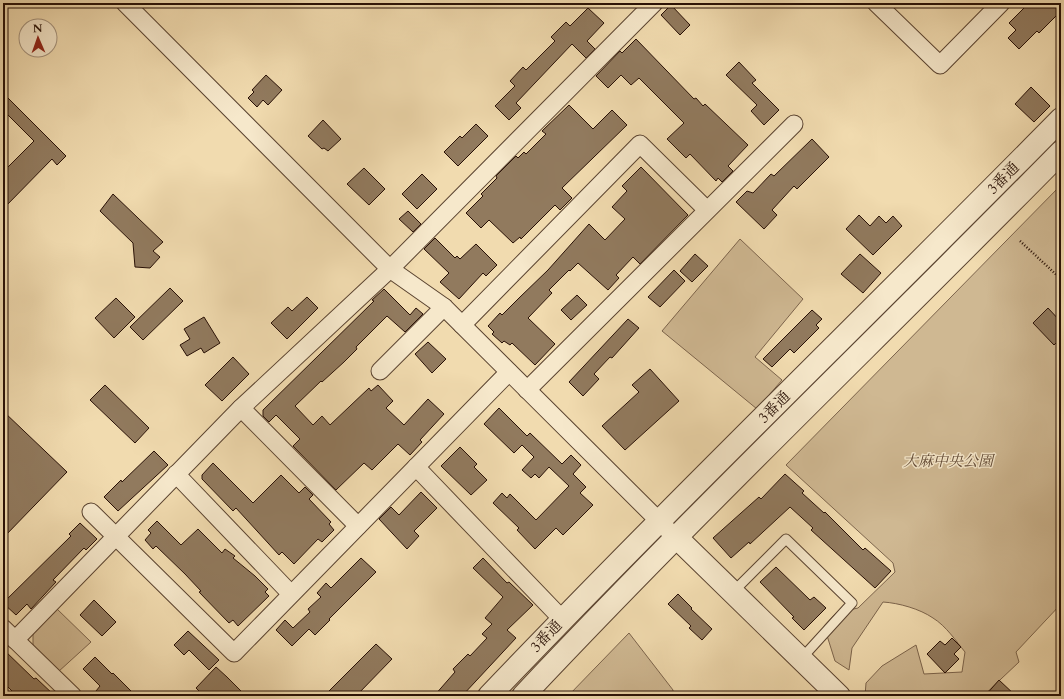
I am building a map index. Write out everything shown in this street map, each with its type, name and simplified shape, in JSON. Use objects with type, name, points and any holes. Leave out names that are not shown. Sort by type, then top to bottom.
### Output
[{"type":"street","points":[[124,3],[390,269],[444,307],[658,522],[733,592],[839,696]]},
{"type":"street","points":[[73,696],[9,634],[116,536],[241,408],[390,269],[654,3]]},
{"type":"street","points":[[876,3],[940,66],[1001,3]]},
{"type":"street","name":"3番通","points":[[489,696],[562,619],[658,522],[914,268],[1061,119]]},
{"type":"street","points":[[527,390],[794,124]]},
{"type":"street","points":[[462,325],[640,144],[707,210]]},
{"type":"street","name":"3番通","points":[[523,696],[619,594],[1061,152]]},
{"type":"street","points":[[380,371],[444,307]]},
{"type":"street","points":[[91,512],[234,653],[509,372]]},
{"type":"street","points":[[241,408],[358,526]]},
{"type":"street","points":[[416,467],[562,619]]},
{"type":"street","points":[[176,474],[292,594]]},
{"type":"lane","points":[[733,592],[786,540],[841,592],[852,603],[801,659]]},
{"type":"path","points":[[1020,241],[1061,279]]},
{"type":"green space","name":"大麻中央公園","points":[[1061,185],[1061,604],[1016,652],[1019,662],[983,696],[865,696],[866,683],[882,666],[916,645],[924,674],[962,672],[965,652],[938,621],[909,607],[883,602],[852,648],[849,670],[835,661],[824,626],[836,613],[858,608],[895,572],[893,563],[786,465]]},
{"type":"green space","points":[[740,239],[803,299],[755,357],[782,380],[757,409],[662,331]]},
{"type":"green space","points":[[56,608],[91,642],[58,672],[33,646],[33,631]]},
{"type":"green space","points":[[629,633],[673,690],[673,696],[568,696]]},
{"type":"building","points":[[1029,3],[1055,3],[1061,11],[1039,33],[1037,31],[1019,49],[1008,38],[1016,30],[1009,23]]},
{"type":"building","points":[[671,5],[690,25],[680,35],[661,15]]},
{"type":"building","points":[[588,8],[604,23],[587,41],[595,49],[586,58],[572,44],[516,103],[521,108],[509,120],[495,106],[515,86],[510,81],[523,67],[526,70],[555,41],[551,37],[566,22],[570,26]]},
{"type":"building","points":[[636,39],[694,99],[696,98],[703,106],[705,104],[748,145],[728,166],[733,171],[722,182],[718,178],[716,181],[690,154],[686,158],[667,139],[684,123],[639,78],[631,85],[621,75],[608,88],[596,76],[620,51],[622,53]]},
{"type":"building","points":[[739,62],[756,80],[752,83],[779,110],[764,125],[751,111],[757,105],[726,75]]},
{"type":"building","points":[[266,75],[282,90],[268,105],[263,100],[257,107],[248,98],[254,92],[252,90]]},
{"type":"building","points":[[1031,87],[1050,106],[1034,122],[1015,104]]},
{"type":"building","points":[[3,93],[66,156],[57,165],[52,159],[3,209],[3,172],[34,141],[6,113],[3,106]]},
{"type":"building","points":[[569,105],[593,129],[612,110],[627,125],[562,188],[572,198],[560,210],[555,205],[521,239],[520,237],[513,243],[489,220],[481,228],[466,213],[483,196],[481,194],[497,178],[496,176],[516,156],[518,158],[524,152],[526,154],[546,134],[542,131]]},
{"type":"building","points":[[323,120],[341,139],[328,151],[324,148],[322,149],[308,136]]},
{"type":"building","points":[[476,124],[488,136],[458,166],[444,152],[460,136],[462,138]]},
{"type":"building","points":[[812,139],[829,157],[797,189],[794,186],[772,210],[777,215],[764,229],[736,202],[747,191],[753,193],[771,174],[774,176]]},
{"type":"building","points":[[641,167],[688,215],[640,264],[633,257],[616,275],[619,278],[608,290],[578,263],[570,271],[569,270],[549,290],[552,293],[528,318],[555,344],[535,365],[512,343],[510,345],[504,341],[502,343],[492,334],[494,332],[488,326],[500,313],[502,315],[548,270],[589,224],[605,240],[625,219],[612,207],[627,191],[622,186]]},
{"type":"building","points":[[364,168],[385,189],[369,205],[347,184]]},
{"type":"building","points":[[422,174],[437,189],[417,209],[402,194]]},
{"type":"building","points":[[113,194],[163,242],[153,251],[160,257],[150,268],[135,267],[133,243],[100,211]]},
{"type":"building","points":[[408,211],[421,224],[413,232],[399,219]]},
{"type":"building","points":[[859,215],[870,226],[879,216],[886,223],[893,216],[902,226],[873,255],[846,229]]},
{"type":"building","points":[[435,238],[455,258],[457,256],[460,259],[476,244],[497,265],[486,276],[483,273],[459,299],[440,282],[449,273],[424,249]]},
{"type":"building","points":[[695,254],[708,266],[692,282],[680,271]]},
{"type":"building","points":[[860,254],[881,273],[863,293],[841,274]]},
{"type":"building","points":[[674,270],[685,281],[660,307],[648,297]]},
{"type":"building","points":[[170,288],[183,301],[143,340],[130,327]]},
{"type":"building","points":[[384,289],[410,315],[416,308],[423,314],[405,332],[387,316],[356,347],[357,349],[344,362],[322,382],[321,381],[295,406],[313,425],[322,416],[330,425],[369,388],[371,391],[378,385],[393,401],[386,408],[404,425],[428,399],[444,414],[420,440],[422,442],[410,455],[398,444],[372,470],[364,463],[336,490],[293,446],[300,439],[276,415],[269,422],[263,416],[263,410],[374,301],[372,300]]},
{"type":"building","points":[[577,295],[587,305],[571,320],[561,310]]},
{"type":"building","points":[[307,297],[318,308],[287,339],[271,323],[288,307],[292,311]]},
{"type":"building","points":[[116,298],[135,317],[114,338],[95,318]]},
{"type":"building","points":[[1048,308],[1061,322],[1061,338],[1054,345],[1033,323]]},
{"type":"building","points":[[812,310],[822,319],[816,325],[819,328],[794,353],[790,349],[772,367],[763,359]]},
{"type":"building","points":[[204,317],[220,343],[204,353],[201,348],[187,356],[180,345],[190,339],[184,329]]},
{"type":"building","points":[[628,319],[639,328],[612,358],[610,357],[594,374],[599,379],[583,396],[569,382]]},
{"type":"building","points":[[428,342],[446,359],[432,373],[415,354]]},
{"type":"building","points":[[233,357],[249,374],[222,401],[205,385]]},
{"type":"building","points":[[650,369],[679,401],[625,450],[602,426],[639,392],[632,385]]},
{"type":"building","points":[[105,385],[149,428],[135,443],[90,400]]},
{"type":"building","points":[[499,408],[527,436],[530,433],[562,464],[571,455],[581,465],[573,474],[586,487],[580,493],[593,505],[563,535],[556,528],[535,549],[517,530],[519,528],[493,503],[502,493],[507,498],[510,494],[536,520],[569,486],[549,467],[539,478],[535,474],[531,478],[522,470],[534,457],[522,445],[514,453],[484,424]]},
{"type":"building","points":[[3,411],[67,472],[3,538]]},
{"type":"building","points":[[460,447],[477,464],[474,467],[487,480],[471,495],[441,466]]},
{"type":"building","points":[[154,451],[168,465],[118,511],[104,497]]},
{"type":"building","points":[[213,463],[253,503],[281,475],[299,493],[305,487],[313,495],[309,499],[331,522],[329,524],[334,530],[322,542],[318,539],[294,564],[282,552],[279,555],[236,508],[233,511],[202,479],[202,475]]},
{"type":"building","points":[[785,474],[804,491],[802,493],[824,513],[825,512],[863,550],[865,548],[891,571],[875,588],[811,530],[813,528],[790,507],[750,544],[749,542],[731,558],[713,538],[759,497],[761,499]]},
{"type":"building","points":[[421,492],[437,508],[414,531],[419,536],[407,549],[379,519],[391,507],[399,515]]},
{"type":"building","points":[[157,521],[181,545],[198,529],[222,553],[225,549],[235,556],[233,558],[268,589],[265,592],[269,596],[238,626],[233,620],[229,623],[199,592],[201,591],[185,574],[156,546],[153,549],[145,540],[151,533],[148,530]]},
{"type":"building","points":[[80,523],[97,539],[86,550],[84,548],[53,580],[56,582],[31,609],[27,604],[16,615],[3,603],[71,536],[69,534]]},
{"type":"building","points":[[361,558],[376,572],[315,635],[309,629],[292,646],[276,630],[285,620],[293,628],[310,612],[308,609],[321,597],[317,593],[326,583],[331,588]]},
{"type":"building","points":[[483,558],[507,583],[509,582],[533,605],[507,630],[516,638],[462,696],[434,696],[455,672],[453,669],[468,654],[470,656],[487,638],[482,634],[492,624],[485,618],[503,597],[473,568]]},
{"type":"building","points":[[776,567],[810,600],[814,597],[826,608],[804,630],[792,618],[794,617],[760,582]]},
{"type":"building","points":[[678,594],[712,629],[702,640],[689,628],[691,626],[668,604]]},
{"type":"building","points":[[94,600],[116,622],[102,636],[80,615]]},
{"type":"building","points":[[188,631],[219,660],[209,670],[189,650],[184,655],[174,645]]},
{"type":"building","points":[[952,638],[961,647],[954,654],[959,659],[945,673],[927,654],[940,641],[945,645]]},
{"type":"building","points":[[376,644],[392,659],[356,696],[324,696]]},
{"type":"building","points":[[3,649],[34,679],[36,678],[55,696],[17,696],[3,682]]},
{"type":"building","points":[[95,657],[136,696],[92,696],[100,686],[83,669]]},
{"type":"building","points":[[216,667],[246,696],[204,696],[196,688]]},
{"type":"building","points":[[999,680],[1016,696],[985,696]]}]
